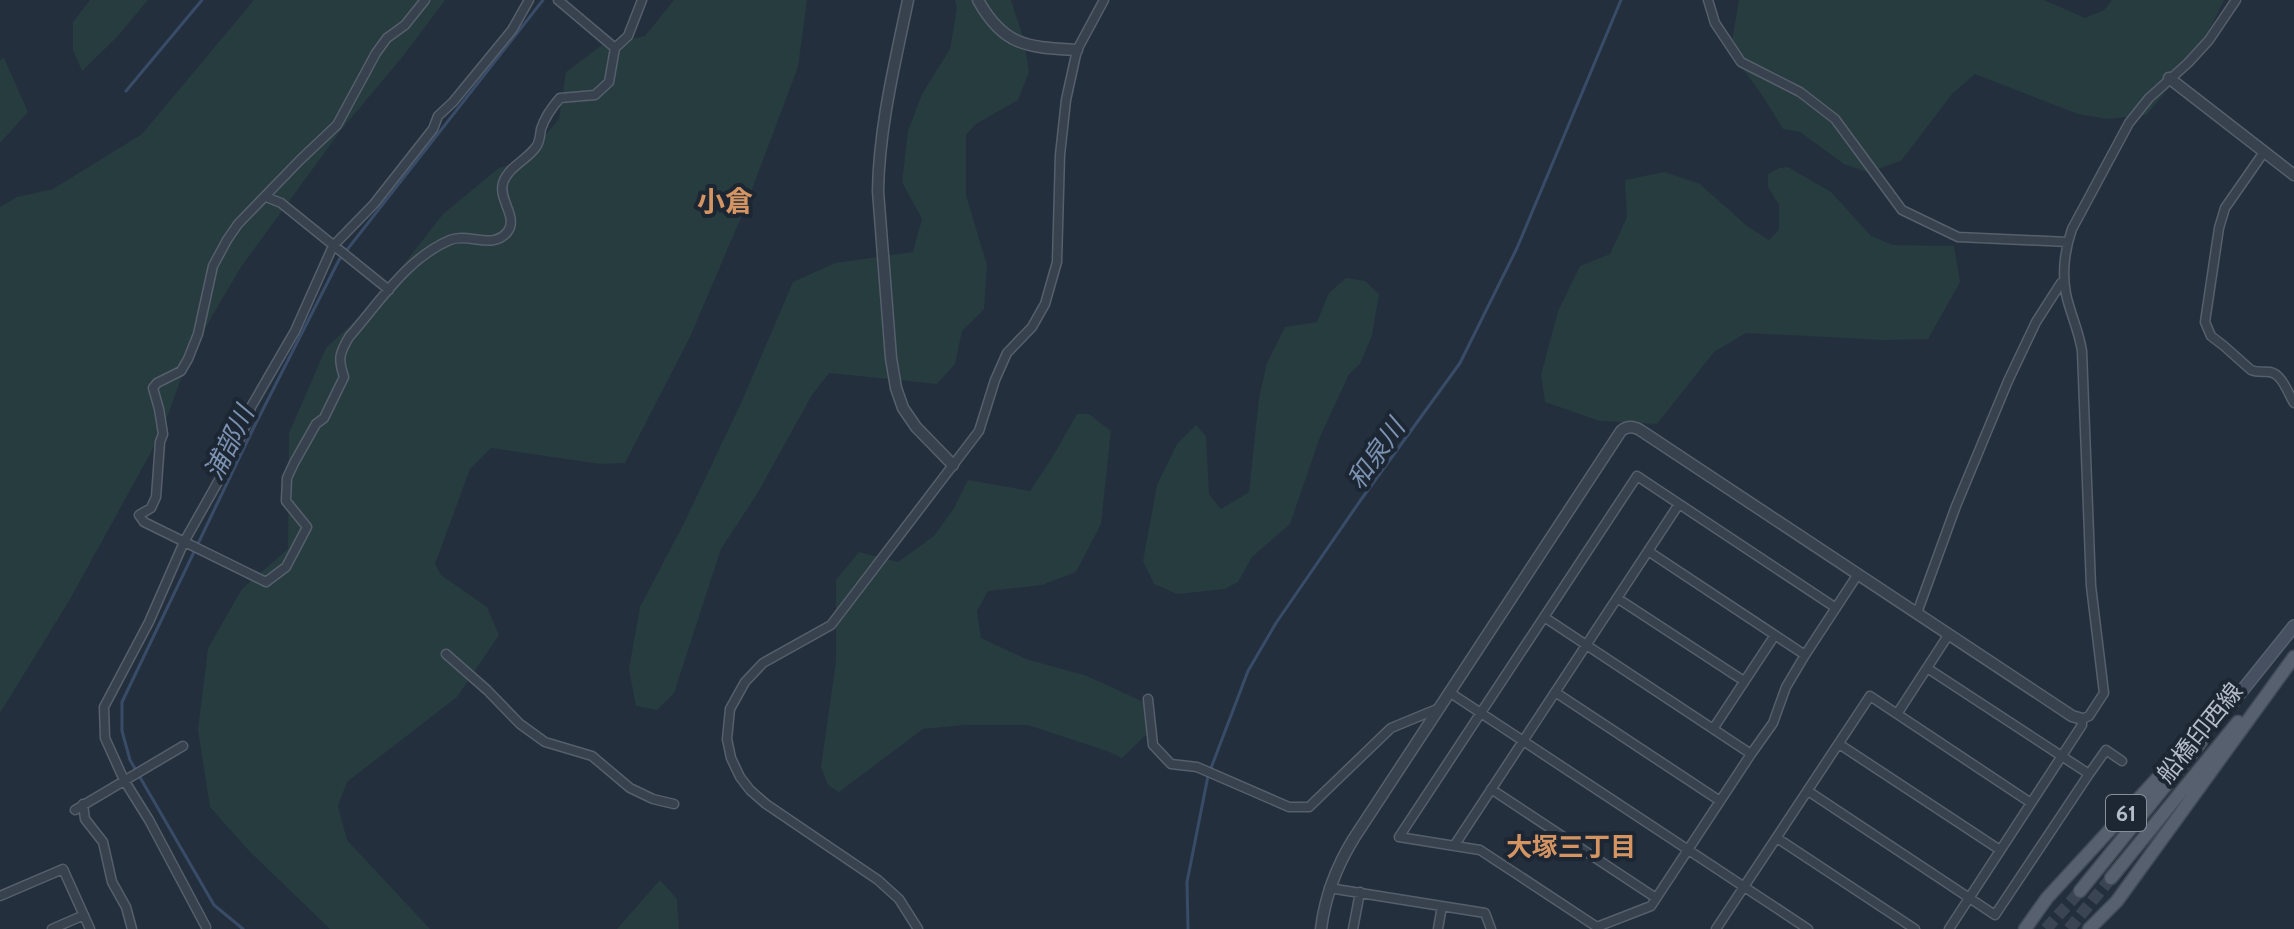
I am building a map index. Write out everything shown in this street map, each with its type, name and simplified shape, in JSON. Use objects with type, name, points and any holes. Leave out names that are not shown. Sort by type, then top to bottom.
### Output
[{"type":"main road","points":[[2233,702],[2294,626]]},
{"type":"main road","points":[[2089,929],[2117,901],[2294,656]]},
{"type":"main road","name":"船橋印西線","points":[[2111,878],[2294,656]]},
{"type":"main road","name":"船橋印西線","points":[[2080,891],[2233,702]]},
{"type":"main road","name":"61","points":[[2025,929],[2047,898],[2200,732],[2233,702]]},
{"type":"street","points":[[425,0],[376,53],[337,125],[238,224],[220,249],[209,277],[198,334],[188,359],[181,371],[153,388],[163,434],[156,497],[151,508],[139,515],[144,522],[266,582],[286,567],[307,527],[286,501],[287,478],[316,424],[324,418],[344,377],[339,360],[349,337],[414,261],[452,238],[492,241],[508,230],[510,214],[502,195],[508,174],[536,147],[547,116],[560,98],[595,95],[609,82],[615,48],[628,36],[642,0]]},
{"type":"street","points":[[206,927],[124,780],[105,738],[104,707],[149,622],[184,542],[232,457],[251,407],[295,331],[333,246],[374,204],[433,129],[438,116],[512,30],[529,0]]},
{"type":"street","points":[[558,0],[615,48]]},
{"type":"street","points":[[908,0],[879,167],[878,191],[891,358],[903,408],[916,427],[953,465]]},
{"type":"street","points":[[978,0],[1005,36],[1032,46],[1077,50]]},
{"type":"street","points":[[918,929],[899,899],[878,880],[750,790],[731,758],[727,722],[737,693],[763,663],[831,625],[979,431],[1007,353],[1032,327],[1045,304],[1057,262],[1060,155],[1066,100],[1077,50],[1104,0]]},
{"type":"street","points":[[1708,0],[1715,23],[1741,62],[1800,92],[1835,119],[1902,210],[1958,237],[2068,242]]},
{"type":"street","points":[[1321,929],[1329,888],[1342,857],[1625,427],[1640,430],[2076,719],[2089,716],[2105,690],[2091,586],[2082,351],[2066,294],[2068,242],[2129,123],[2149,98],[2209,40],[2236,0]]},
{"type":"street","points":[[2169,78],[2294,175]]},
{"type":"street","points":[[2264,152],[2225,208],[2219,228],[2205,322],[2211,336],[2251,370],[2279,376],[2294,403]]},
{"type":"street","points":[[266,197],[281,203],[389,290]]},
{"type":"street","points":[[1917,613],[1956,506],[2008,381],[2036,322],[2061,283]]},
{"type":"street","points":[[1836,608],[1637,476],[1399,837],[1480,850],[1597,927],[1651,906],[1773,723],[1786,687],[1858,574]]},
{"type":"street","points":[[1454,846],[1679,504]]},
{"type":"street","points":[[1648,551],[1805,655]]},
{"type":"street","points":[[1617,598],[1744,681]]},
{"type":"street","points":[[1544,617],[1751,754]]},
{"type":"street","points":[[1897,714],[1949,634]]},
{"type":"street","points":[[1713,729],[1775,635]]},
{"type":"street","points":[[446,654],[520,724],[545,742],[592,756],[630,788],[653,799],[674,804]]},
{"type":"street","points":[[1927,668],[2089,774]]},
{"type":"street","points":[[1449,692],[1808,929]]},
{"type":"street","points":[[1555,692],[1720,801]]},
{"type":"street","points":[[1716,929],[1870,696],[2031,803]]},
{"type":"street","points":[[1148,699],[1153,745],[1171,764],[1197,767],[1289,807],[1309,807],[1391,728],[1437,709]]},
{"type":"street","points":[[1949,929],[2082,725],[2082,719]]},
{"type":"street","points":[[1839,744],[2000,850]]},
{"type":"street","points":[[132,929],[126,907],[112,882],[103,842],[79,807],[183,746]]},
{"type":"street","points":[[1808,791],[1995,915],[2106,750],[2122,761]]},
{"type":"street","points":[[1491,789],[1656,898]]},
{"type":"street","points":[[1777,838],[1915,929]]},
{"type":"street","points":[[0,896],[63,869],[90,929]]},
{"type":"street","points":[[1329,888],[1485,913],[1491,929]]},
{"type":"street","points":[[1353,929],[1360,892]]},
{"type":"street","points":[[1438,929],[1442,906]]},
{"type":"street","points":[[52,929],[84,915]]},
{"type":"green space","points":[[90,0],[148,0],[117,37],[82,71],[73,50],[73,22]]},
{"type":"green space","points":[[254,0],[445,0],[341,130],[241,267],[190,354],[161,434],[69,601],[0,713],[0,207],[17,197],[53,189],[142,134]]},
{"type":"green space","points":[[674,0],[807,0],[798,67],[743,213],[690,337],[625,463],[600,464],[491,448],[470,469],[435,564],[441,575],[487,607],[499,635],[457,697],[347,782],[338,806],[347,840],[430,929],[330,929],[250,852],[210,807],[198,730],[208,648],[242,589],[288,549],[289,433],[326,348],[372,305],[443,214],[499,168],[524,160],[559,119],[566,72],[602,45],[645,36]]},
{"type":"green space","points":[[955,0],[1011,0],[1024,40],[1029,72],[1018,100],[976,124],[966,135],[966,195],[987,265],[984,309],[962,331],[955,364],[937,384],[829,373],[812,395],[757,494],[721,549],[674,693],[657,710],[636,706],[629,669],[640,607],[741,403],[793,282],[835,263],[913,252],[922,219],[902,182],[908,131],[922,94],[950,49],[957,8]]},
{"type":"green space","points":[[1739,0],[2044,0],[2085,18],[2104,10],[2112,0],[2224,0],[2192,66],[2146,115],[2108,119],[2078,114],[1975,74],[1952,94],[1901,161],[1868,172],[1844,164],[1800,132],[1783,129],[1730,54]]},
{"type":"green space","points":[[4,58],[28,112],[0,143],[0,60]]},
{"type":"green space","points":[[1788,167],[1831,192],[1871,236],[1893,245],[1954,246],[1960,282],[1928,339],[1884,340],[1746,333],[1714,352],[1657,424],[1600,421],[1545,402],[1541,375],[1558,311],[1580,266],[1610,254],[1627,217],[1625,180],[1664,172],[1700,184],[1747,226],[1769,240],[1779,230],[1779,205],[1768,187],[1768,174]]},
{"type":"green space","points":[[1346,278],[1365,281],[1379,294],[1372,335],[1360,364],[1349,374],[1320,437],[1290,524],[1252,557],[1238,582],[1225,589],[1177,594],[1154,584],[1143,561],[1157,485],[1177,444],[1196,425],[1206,436],[1209,494],[1221,509],[1249,492],[1259,398],[1267,363],[1285,327],[1317,322],[1329,293]]},
{"type":"green space","points":[[1077,414],[1089,414],[1111,431],[1101,524],[1076,572],[1042,585],[988,591],[977,611],[981,638],[1026,659],[1087,676],[1148,704],[1146,735],[1122,758],[1028,725],[964,725],[923,729],[839,792],[828,785],[821,767],[836,661],[836,580],[859,552],[898,562],[934,536],[954,508],[968,480],[1030,491]]},
{"type":"green space","points":[[660,880],[677,899],[679,929],[617,929]]},
{"type":"waterway","points":[[126,91],[202,0]]},
{"type":"waterway","name":"浦部川","points":[[243,929],[214,905],[130,760],[122,731],[122,702],[254,427],[339,260],[543,0]]},
{"type":"waterway","name":"和泉川","points":[[1188,929],[1187,882],[1208,776],[1248,671],[1276,623],[1460,363],[1517,248],[1621,0]]},
{"type":"tunnel","points":[[2069,929],[2111,878]]},
{"type":"tunnel","points":[[2046,929],[2080,891]]},
{"type":"district","name":"小倉","points":[[725,201]]},
{"type":"district","name":"大塚三丁目","points":[[1571,847]]}]
